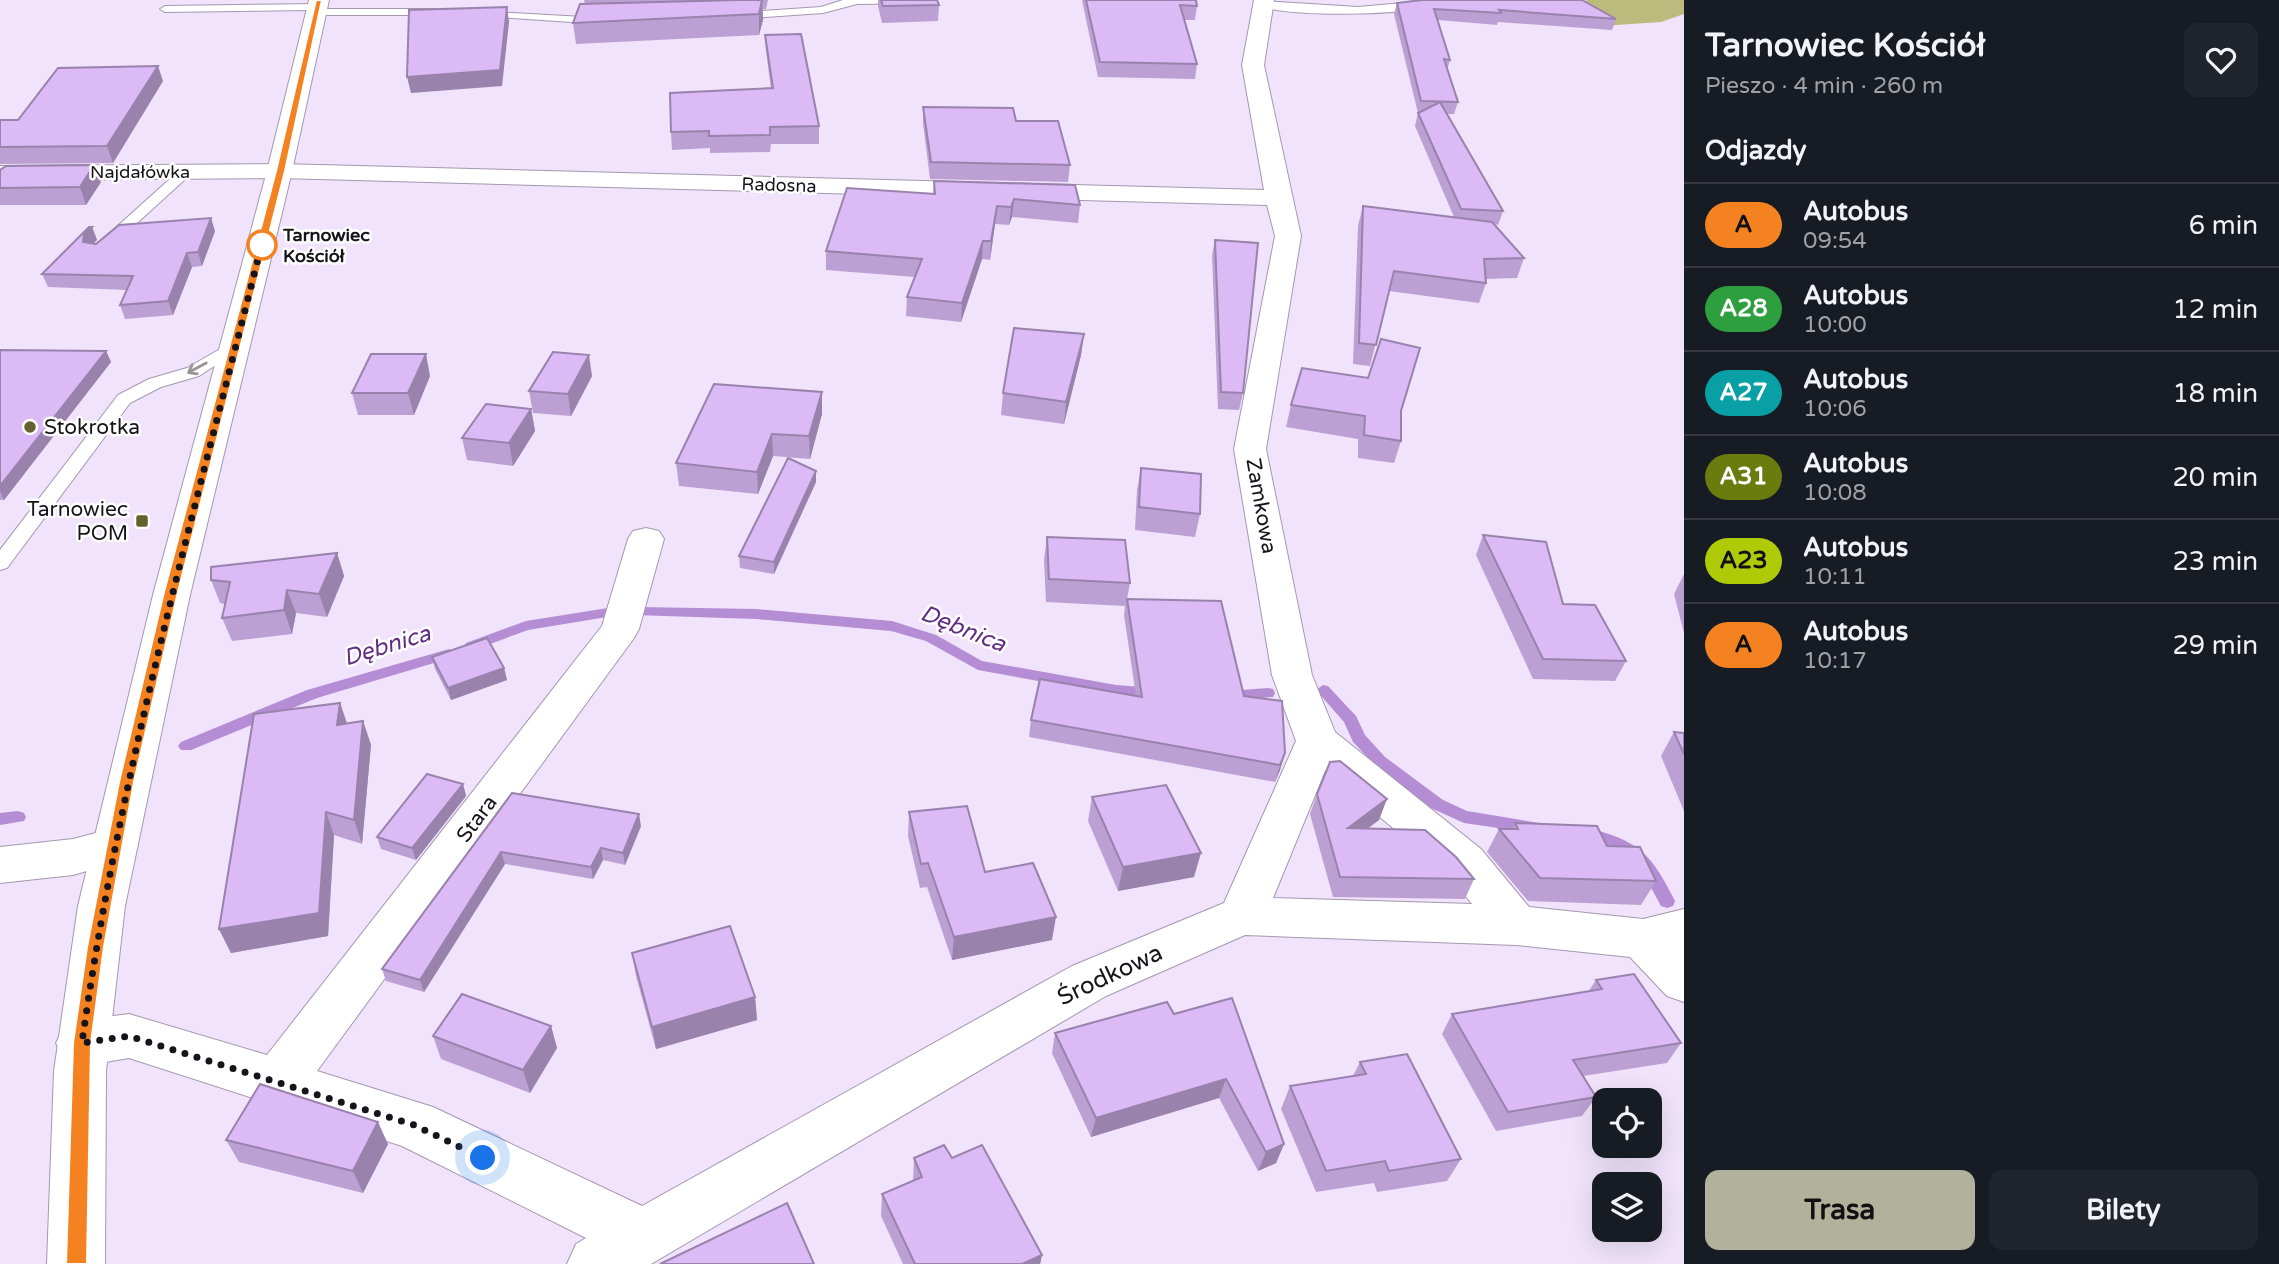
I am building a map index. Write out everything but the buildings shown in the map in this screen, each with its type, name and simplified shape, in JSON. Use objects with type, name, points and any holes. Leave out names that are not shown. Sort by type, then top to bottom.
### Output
[{"type":"street","name":"Zamkowa","points":[[1263,2],[1253,65],[1278,198],[1288,236],[1250,449],[1292,675],[1317,741]]},
{"type":"street","points":[[76,1264],[82,1043],[115,846],[171,592],[281,171],[318,6]]},
{"type":"street","name":"Radosna","points":[[281,171],[1278,198]]},
{"type":"street","name":"Najdałówka","points":[[4,177],[281,171]]},
{"type":"street","name":"Stara","points":[[276,1083],[620,629],[646,539]]},
{"type":"street","points":[[1242,915],[1317,741],[1465,862],[1516,925]]},
{"type":"street","points":[[0,865],[73,857],[115,846]]},
{"type":"street","name":"Środkowa","points":[[596,1264],[1089,981],[1242,915],[1516,925],[1663,934]]},
{"type":"street","points":[[1663,934],[1684,981]]},
{"type":"street","points":[[82,1043],[129,1036],[414,1125],[645,1237]]},
{"type":"lane","points":[[726,16],[795,13],[857,1],[926,0]]},
{"type":"lane","points":[[1263,2],[1324,10],[1421,8],[1452,0]]},
{"type":"lane","points":[[165,9],[318,6],[451,13]]},
{"type":"lane","points":[[465,13],[616,20]]},
{"type":"lane","points":[[96,252],[186,172]]},
{"type":"lane","points":[[0,564],[124,399],[155,383],[192,372],[236,345]]},
{"type":"shaded area","points":[[1586,0],[1684,0],[1684,14],[1661,22],[1602,26]]},
{"type":"waterway","name":"Dębnica","points":[[639,612],[756,614],[892,626],[931,638],[978,665],[1116,690],[1155,693]]},
{"type":"waterway","name":"Dębnica","points":[[471,646],[526,626],[608,613]]},
{"type":"waterway","name":"Dębnica","points":[[186,746],[312,694],[449,654]]},
{"type":"waterway","name":"Dębnica","points":[[1323,690],[1351,720],[1358,738],[1380,761],[1437,804],[1464,817],[1533,827]]},
{"type":"waterway","name":"Dębnica","points":[[1228,696],[1268,693]]},
{"type":"waterway","name":"Dębnica","points":[[0,819],[18,817]]},
{"type":"waterway","name":"Dębnica","points":[[1587,834],[1617,843],[1638,856],[1653,875],[1667,901]]},
{"type":"bus line","name":"A","points":[[77,1264],[78,1119],[82,1043],[96,947],[127,782],[171,592],[281,171],[319,0]]},
{"type":"place","name":"Tarnowiec Kościół","points":[[262,245]]},
{"type":"place","name":"Stokrotka","points":[[30,427]]},
{"type":"place","name":"Tarnowiec POM","points":[[142,521]]},
{"type":"route","points":[[262,245],[264,235],[171,592],[127,782],[96,947],[82,1043],[129,1036],[414,1125],[483,1158]]}]
